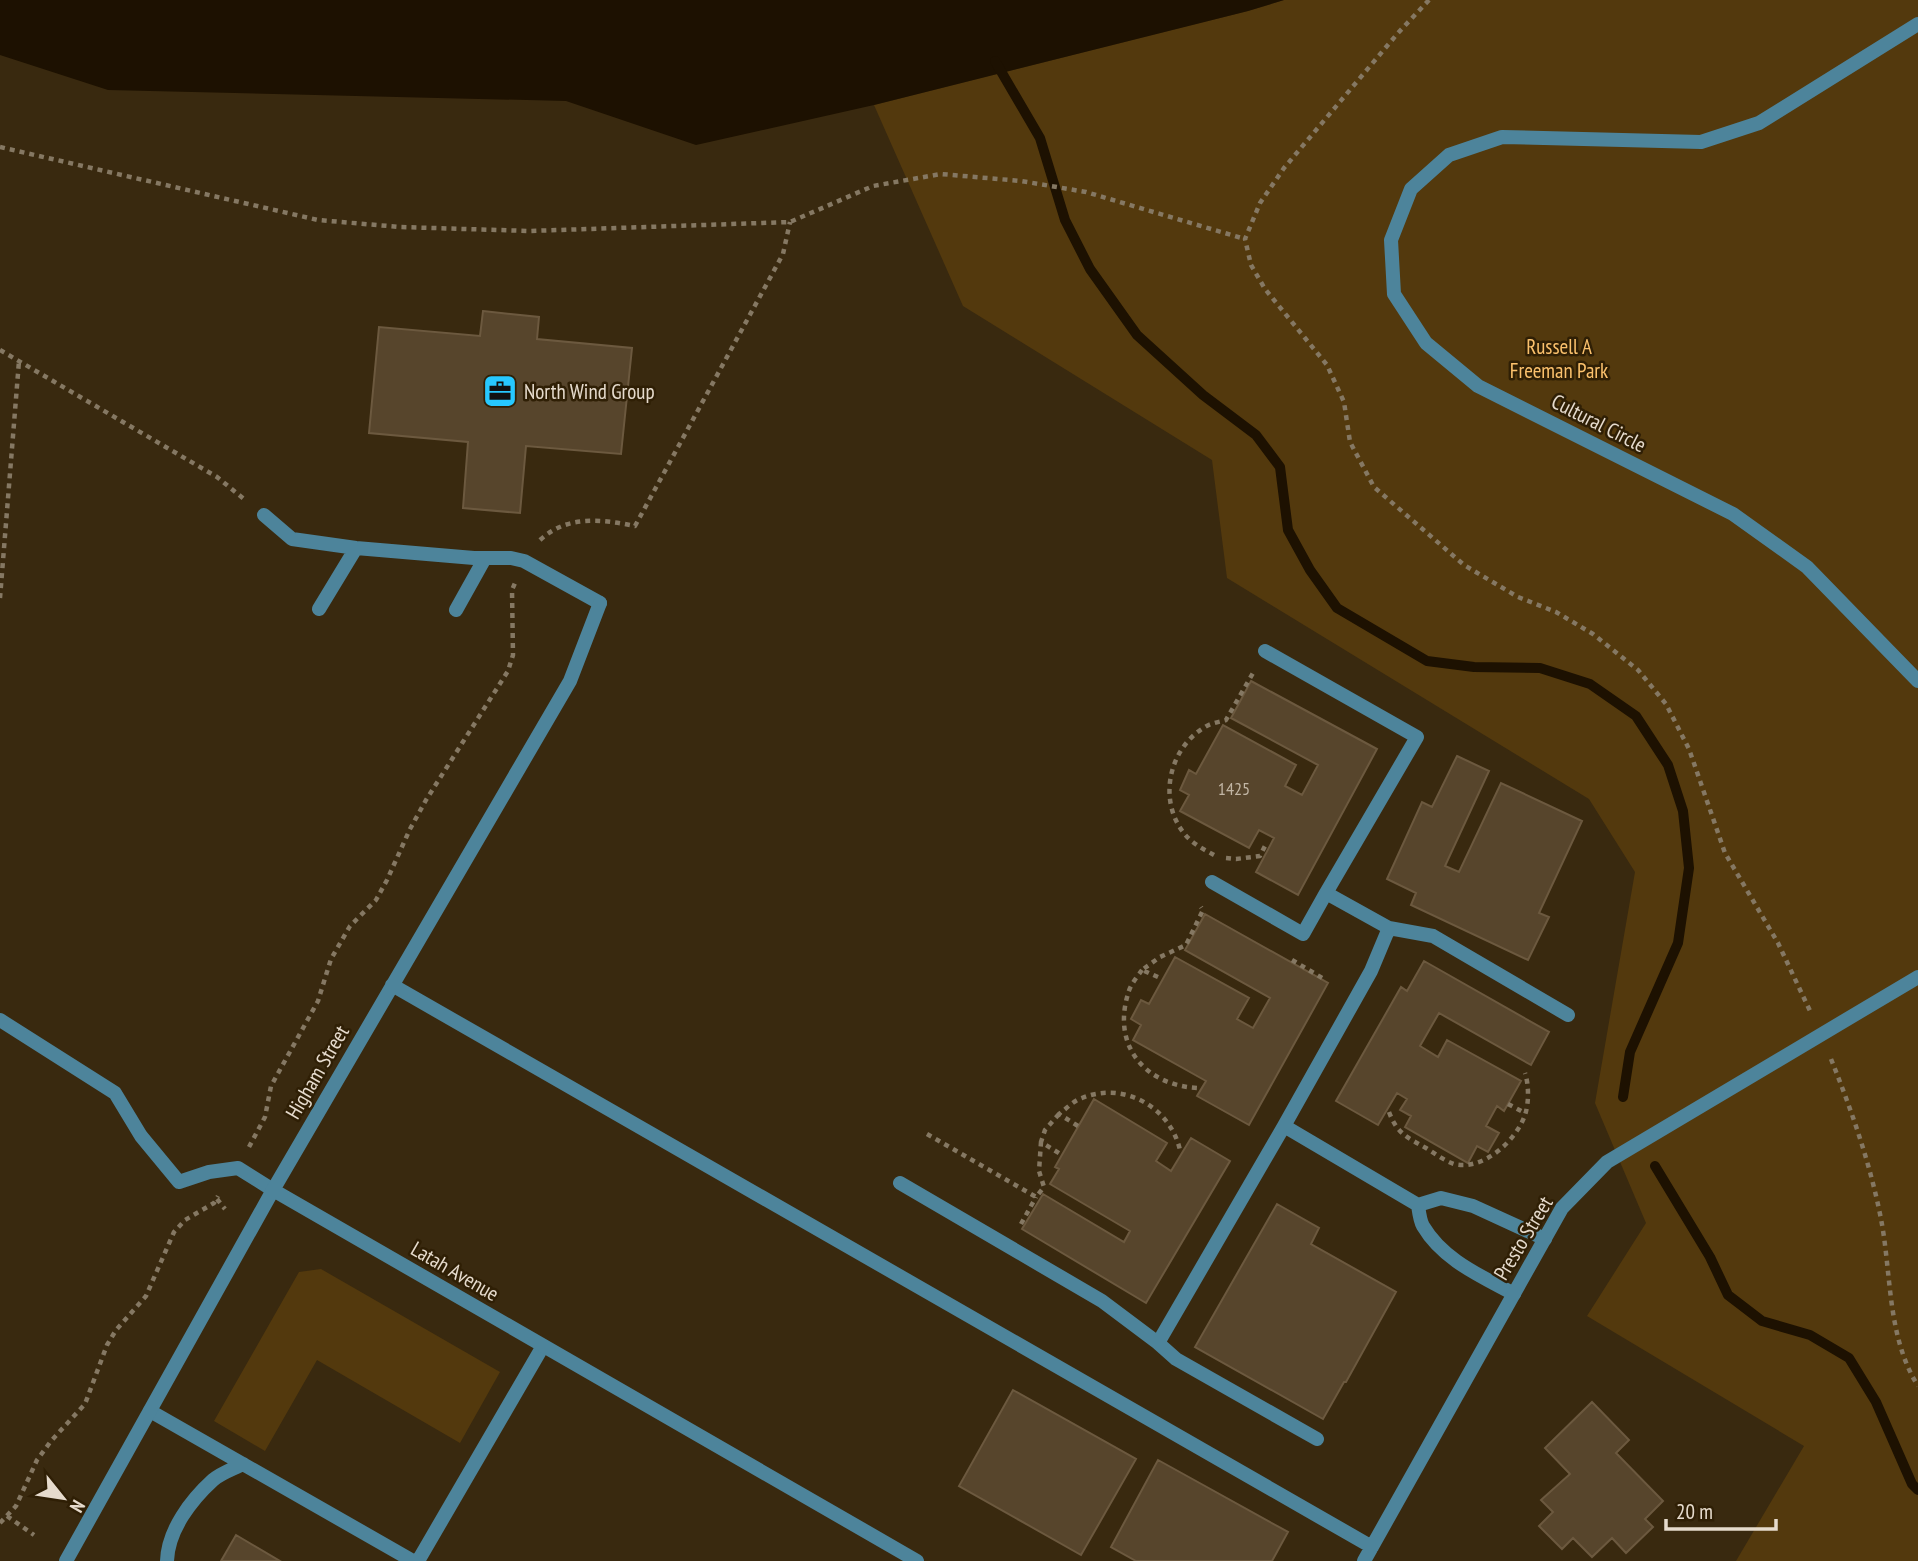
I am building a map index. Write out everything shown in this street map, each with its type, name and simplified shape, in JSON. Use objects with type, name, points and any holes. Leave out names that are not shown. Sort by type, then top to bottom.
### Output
[{"type":"street","name":"Cultural Circle","points":[[1918,24],[1759,123],[1701,142],[1502,137],[1449,155],[1411,189],[1391,240],[1394,294],[1426,343],[1478,386],[1733,513],[1807,567],[1918,681]]},
{"type":"street","points":[[264,515],[292,539],[356,548],[524,561]]},
{"type":"street","points":[[319,609],[356,548]]},
{"type":"street","points":[[456,610],[485,558]]},
{"type":"street","name":"Higham Street","points":[[66,1561],[273,1190],[570,681],[600,603],[524,561]]},
{"type":"street","points":[[1212,882],[1303,934],[1416,737],[1265,651]]},
{"type":"street","points":[[1326,893],[1390,928],[1433,936],[1568,1015]]},
{"type":"street","points":[[1158,1343],[1371,971],[1390,928]]},
{"type":"street","name":"Presto Street","points":[[1364,1561],[1562,1208],[1607,1162],[1918,977]]},
{"type":"street","points":[[392,985],[1372,1547]]},
{"type":"street","points":[[0,1020],[114,1093],[141,1136],[178,1182],[209,1172],[238,1168]]},
{"type":"street","points":[[1284,1126],[1418,1205],[1441,1198],[1473,1206],[1545,1239]]},
{"type":"street","name":"Latah Avenue","points":[[238,1168],[917,1561]]},
{"type":"street","points":[[900,1183],[1102,1301],[1176,1359],[1317,1439]]},
{"type":"street","points":[[1418,1205],[1422,1225],[1440,1248],[1463,1266],[1514,1294]]},
{"type":"street","points":[[418,1561],[543,1346]]},
{"type":"street","points":[[150,1411],[412,1561]]},
{"type":"street","points":[[167,1561],[174,1531],[193,1501],[215,1479],[243,1464]]},
{"type":"path","points":[[1429,0],[1284,168],[1260,203],[1245,239],[1251,265],[1265,289],[1327,365],[1344,402],[1350,442],[1374,487],[1464,565],[1518,597],[1556,612],[1593,634],[1638,670],[1666,704],[1689,749],[1725,853],[1778,943],[1812,1014]]},
{"type":"path","points":[[0,147],[318,220],[400,227],[530,231],[790,222],[873,186],[941,174],[1021,181],[1086,192],[1245,239]]},
{"type":"path","points":[[0,1523],[16,1506],[37,1460],[85,1405],[107,1345],[116,1330],[146,1296],[174,1232],[185,1220],[214,1203],[238,1168],[265,1117],[271,1086],[318,1001],[331,959],[350,926],[376,900],[421,809],[509,671],[513,655],[512,590],[524,561],[541,538],[554,529],[575,521],[602,519],[635,526],[783,254],[790,222]]},
{"type":"path","points":[[0,350],[217,477],[264,515]]},
{"type":"path","points":[[0,598],[19,361]]},
{"type":"path","points":[[1254,672],[1226,720],[1206,726],[1192,737],[1179,753],[1170,777],[1170,801],[1175,820],[1185,834],[1214,856],[1236,859],[1260,856],[1267,842]]},
{"type":"path","points":[[1211,865],[1214,856]]},
{"type":"path","points":[[1192,899],[1203,910],[1186,945],[1160,957],[1142,970],[1128,992],[1124,1023],[1130,1049],[1147,1071],[1166,1083],[1197,1088]]},
{"type":"path","points":[[1142,970],[1157,977]]},
{"type":"path","points":[[1828,1051],[1855,1118],[1880,1215],[1894,1318],[1906,1367],[1918,1386]]},
{"type":"path","points":[[1389,1112],[1395,1127],[1405,1137],[1453,1164],[1479,1162],[1502,1148],[1517,1130],[1525,1113],[1528,1081],[1525,1073]]},
{"type":"path","points":[[927,1134],[1036,1196],[1044,1187],[1039,1171],[1041,1142],[1045,1130],[1059,1114],[1079,1099],[1095,1094],[1114,1093],[1153,1105],[1166,1118],[1177,1136],[1181,1150]]},
{"type":"path","points":[[1508,1104],[1525,1113]]},
{"type":"path","points":[[1059,1114],[1078,1126]]},
{"type":"path","points":[[1041,1142],[1062,1155]]},
{"type":"path","points":[[216,1199],[225,1209]]},
{"type":"path","points":[[7,1516],[34,1535]]},
{"type":"green space","name":"Russell A Freeman Park","points":[[1284,0],[1918,0],[1918,1561],[1736,1561],[1804,1446],[1587,1316],[1646,1223],[1595,1103],[1635,872],[1589,799],[1227,578],[1212,460],[963,306],[874,105]]},
{"type":"green space","points":[[321,1269],[500,1372],[460,1443],[317,1360],[265,1451],[214,1421],[299,1272]]},
{"type":"shaded area","points":[[0,0],[1284,0],[874,105],[696,145],[566,101],[108,90],[0,55]]},
{"type":"building","name":"North Wind Group","points":[[483,311],[539,317],[537,339],[632,348],[621,454],[526,446],[520,513],[463,508],[468,442],[369,433],[379,327],[480,336]]},
{"type":"building","points":[[1251,681],[1377,749],[1298,895],[1256,872],[1274,838],[1259,830],[1249,848],[1180,811],[1189,795],[1180,790],[1189,770],[1196,774],[1223,725],[1296,765],[1285,786],[1302,795],[1318,765],[1231,718]]},
{"type":"building","points":[[1457,756],[1489,771],[1445,866],[1459,872],[1501,783],[1582,821],[1539,913],[1549,917],[1528,960],[1411,905],[1416,893],[1387,879],[1422,802],[1432,807]]},
{"type":"building","points":[[1205,914],[1328,983],[1249,1125],[1197,1096],[1206,1081],[1133,1040],[1141,1025],[1131,1019],[1141,1000],[1149,1004],[1175,957],[1249,998],[1237,1019],[1253,1028],[1270,998],[1185,950]]},
{"type":"building","points":[[1424,961],[1549,1032],[1531,1065],[1439,1013],[1420,1046],[1438,1057],[1447,1040],[1521,1081],[1504,1111],[1497,1106],[1486,1126],[1499,1133],[1488,1152],[1477,1146],[1468,1163],[1405,1127],[1411,1116],[1400,1110],[1407,1099],[1397,1093],[1378,1125],[1336,1101],[1401,987],[1407,991]]},
{"type":"building","points":[[1094,1099],[1167,1143],[1156,1161],[1171,1171],[1191,1138],[1230,1161],[1146,1303],[1022,1229],[1043,1194],[1124,1242],[1130,1231],[1050,1184],[1059,1169],[1055,1167]]},
{"type":"building","points":[[1277,1204],[1319,1228],[1311,1244],[1396,1292],[1323,1419],[1195,1347]]},
{"type":"building","points":[[1013,1390],[1136,1459],[1081,1555],[959,1486]]},
{"type":"building","points":[[1592,1402],[1629,1440],[1616,1453],[1663,1501],[1645,1519],[1653,1527],[1626,1553],[1612,1538],[1592,1557],[1573,1538],[1562,1549],[1539,1526],[1553,1512],[1541,1500],[1570,1474],[1545,1448]]},
{"type":"building","points":[[1158,1460],[1288,1532],[1272,1561],[1136,1561],[1111,1547]]},
{"type":"building","points":[[236,1535],[280,1561],[221,1561]]},
{"type":"waterway","points":[[995,61],[1040,138],[1065,220],[1090,269],[1137,335],[1203,395],[1256,435],[1280,467],[1288,530],[1310,570],[1337,608],[1427,661],[1474,667],[1540,668],[1590,684],[1636,716],[1668,765],[1683,811],[1689,868],[1678,943],[1630,1052],[1623,1097]]},
{"type":"waterway","points":[[1655,1166],[1710,1257],[1728,1295],[1762,1321],[1810,1335],[1849,1358],[1876,1402],[1912,1484],[1918,1490]]},
{"type":"place","name":"North Wind Group","points":[[500,391]]}]
